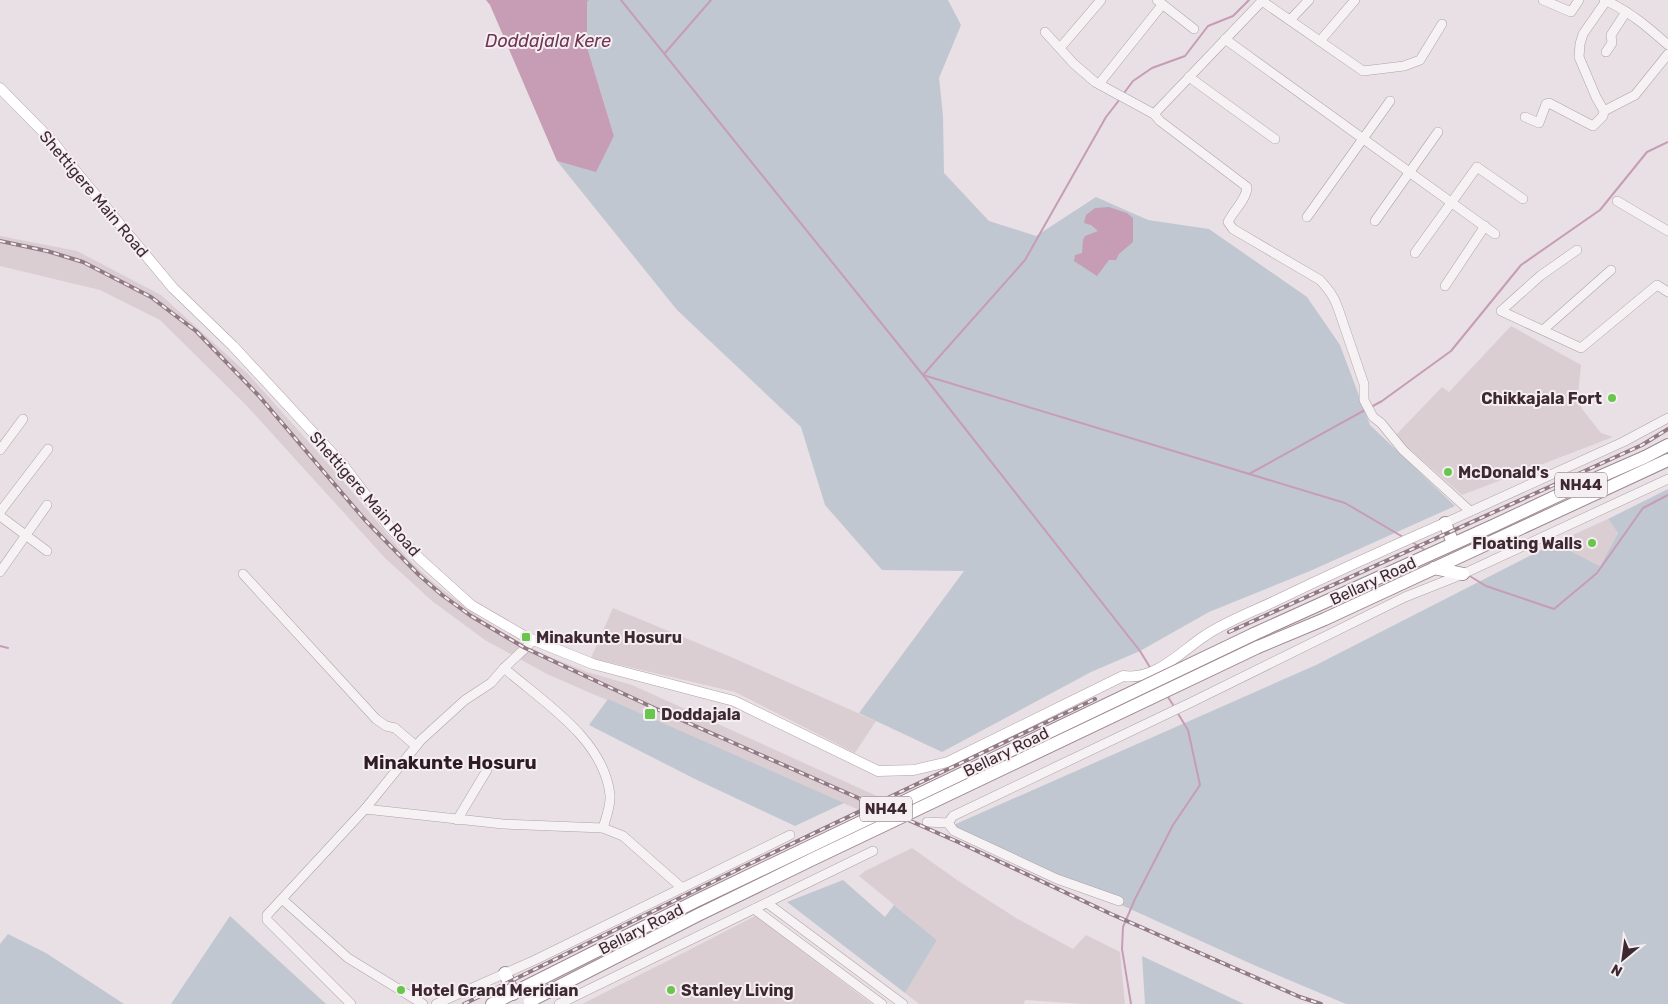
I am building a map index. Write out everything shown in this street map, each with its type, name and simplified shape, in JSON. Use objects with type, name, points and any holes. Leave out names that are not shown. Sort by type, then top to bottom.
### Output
[{"type":"highway","name":"NH44","points":[[1442,564],[1499,530],[1668,445]]},
{"type":"highway","name":"NH44","points":[[1499,530],[1668,460]]},
{"type":"highway","points":[[1445,523],[1453,543]]},
{"type":"highway","name":"Bellary Road","points":[[517,992],[696,901],[1254,634],[1453,543],[1499,530]]},
{"type":"highway","name":"Bellary Road","points":[[527,1003],[698,915],[815,858],[1258,647],[1325,619],[1442,564]]},
{"type":"highway","points":[[1442,564],[1464,573]]},
{"type":"highway","points":[[505,973],[517,992]]},
{"type":"highway","name":"NH44","points":[[492,1004],[517,992]]},
{"type":"main road","name":"Shettigere Main Road","points":[[0,88],[54,142],[73,168],[173,288],[233,346],[343,465],[388,526],[420,559],[470,605],[534,640],[593,664],[734,701],[878,771],[914,770],[948,762],[1123,676],[1132,678],[1149,673],[1170,662],[1207,634],[1346,567],[1445,523]]},
{"type":"street","points":[[1060,48],[1101,0]]},
{"type":"street","points":[[1154,114],[1262,0],[1363,71],[1404,66],[1420,60],[1442,24]]},
{"type":"street","points":[[1290,20],[1308,0]]},
{"type":"street","points":[[1320,41],[1355,0]]},
{"type":"street","points":[[1543,0],[1571,12],[1579,0]]},
{"type":"street","points":[[1604,111],[1579,57],[1583,34],[1605,0],[1626,12],[1668,45]]},
{"type":"street","points":[[1099,84],[1160,2],[1194,29]]},
{"type":"street","points":[[1606,52],[1612,44],[1611,34],[1626,12]]},
{"type":"street","points":[[1045,32],[1074,64],[1099,84],[1154,114],[1160,121],[1248,187],[1247,192],[1228,222],[1233,230],[1320,280],[1332,294],[1364,384],[1364,400],[1373,417],[1381,423],[1403,450],[1470,511]]},
{"type":"street","points":[[1225,39],[1495,234]]},
{"type":"street","points":[[1525,117],[1539,123],[1546,104],[1549,103],[1593,126],[1604,111],[1636,95],[1668,54]]},
{"type":"street","points":[[1189,77],[1275,139]]},
{"type":"street","points":[[1307,217],[1390,101]]},
{"type":"street","points":[[1375,221],[1438,132]]},
{"type":"street","points":[[1415,253],[1477,167],[1523,199]]},
{"type":"street","points":[[1617,201],[1668,231]]},
{"type":"street","points":[[1446,286],[1485,226]]},
{"type":"street","points":[[1577,250],[1540,276],[1501,311],[1581,348],[1657,285],[1668,292]]},
{"type":"street","points":[[1543,330],[1611,270]]},
{"type":"street","points":[[1445,523],[1623,442],[1668,418]]},
{"type":"street","points":[[0,450],[23,419]]},
{"type":"street","points":[[0,512],[48,449]]},
{"type":"street","points":[[948,823],[953,816],[1192,702],[1405,597],[1464,573],[1668,479]]},
{"type":"street","points":[[0,572],[47,504]]},
{"type":"street","points":[[0,516],[47,551]]},
{"type":"street","points":[[243,574],[376,719],[386,726],[395,728],[416,746]]},
{"type":"street","points":[[351,1004],[267,920],[267,915],[365,810],[416,746],[465,700],[491,684],[504,668],[534,640]]},
{"type":"street","points":[[504,668],[571,725],[591,746],[602,768],[610,796],[603,828]]},
{"type":"street","points":[[457,820],[487,770]]},
{"type":"street","points":[[365,810],[503,824],[603,828],[623,836],[682,888]]},
{"type":"street","points":[[927,822],[948,823]]},
{"type":"street","points":[[948,823],[954,831],[1057,879],[1119,901]]},
{"type":"street","points":[[436,1004],[535,960],[790,835]]},
{"type":"street","points":[[559,1004],[873,851]]},
{"type":"street","points":[[282,900],[348,958],[423,1004]]},
{"type":"street","points":[[767,902],[903,1004]]},
{"type":"street","points":[[754,909],[882,1004]]},
{"type":"shaded area","points":[[589,0],[948,0],[961,25],[939,78],[943,116],[944,173],[989,221],[1036,236],[1096,197],[1148,220],[1209,229],[1307,297],[1340,345],[1370,425],[1455,506],[1310,571],[1209,612],[1140,651],[1091,672],[942,752],[859,713],[964,571],[882,570],[825,505],[801,427],[677,310],[557,161],[596,171],[614,136],[587,47],[587,2]]},
{"type":"shaded area","points":[[0,236],[77,251],[161,295],[249,375],[338,475],[409,560],[435,584],[480,618],[543,654],[587,672],[632,685],[890,802],[866,813],[547,674],[485,640],[432,601],[385,558],[246,405],[160,320],[100,290],[0,266]]},
{"type":"shaded area","points":[[1511,326],[1581,365],[1578,395],[1582,409],[1601,433],[1613,437],[1462,495],[1395,436],[1442,387],[1449,392]]},
{"type":"shaded area","points":[[1668,489],[1668,1004],[1346,1004],[1256,966],[949,827],[1316,665],[1555,543],[1600,566],[1618,533],[1608,519]]},
{"type":"shaded area","points":[[1608,519],[1618,533],[1600,566],[1555,543]]},
{"type":"shaded area","points":[[613,608],[731,657],[876,721],[855,753],[735,692],[591,658]]},
{"type":"shaded area","points":[[608,699],[844,803],[795,826],[695,779],[589,725]]},
{"type":"shaded area","points":[[912,848],[1016,918],[1073,949],[1086,935],[1120,952],[1125,1004],[1084,1004],[1025,1000],[1024,1004],[919,1004],[905,993],[937,940],[859,876],[865,871]]},
{"type":"shaded area","points":[[843,880],[885,917],[894,905],[937,940],[905,993],[787,902]]},
{"type":"shaded area","points":[[230,916],[326,1004],[171,1004]]},
{"type":"shaded area","points":[[755,916],[872,1004],[582,1004],[689,950]]},
{"type":"shaded area","points":[[8,934],[46,953],[124,1004],[0,1004],[0,944]]},
{"type":"shaded area","points":[[1142,956],[1244,1004],[1145,1004]]},
{"type":"water","name":"Doddajala Kere","points":[[486,0],[589,0],[587,2],[587,47],[614,136],[596,172],[557,161],[490,5]]},
{"type":"water","points":[[1109,207],[1127,213],[1133,218],[1133,242],[1119,254],[1116,260],[1109,260],[1097,276],[1074,261],[1075,255],[1082,253],[1085,236],[1098,231],[1091,225],[1084,223],[1086,215],[1095,208]]},
{"type":"waterway","points":[[621,0],[923,375],[1140,651],[1151,669]]},
{"type":"waterway","points":[[665,53],[711,0]]},
{"type":"waterway","points":[[1124,93],[1133,81],[1152,68],[1185,56],[1208,26],[1233,16],[1249,0]]},
{"type":"waterway","points":[[1120,99],[1106,117],[1025,260],[923,375],[1345,503],[1403,537]]},
{"type":"waterway","points":[[1371,407],[1451,351],[1521,265],[1600,210],[1647,152],[1668,142]]},
{"type":"waterway","points":[[1249,474],[1365,410]]},
{"type":"waterway","points":[[1468,575],[1486,586],[1554,609],[1597,573],[1643,508],[1668,495]]},
{"type":"waterway","points":[[1412,542],[1425,550]]},
{"type":"waterway","points":[[0,646],[8,648]]},
{"type":"waterway","points":[[1168,697],[1175,708]]},
{"type":"waterway","points":[[1131,1004],[1122,949],[1123,927],[1135,899],[1173,825],[1200,785],[1188,730],[1177,712]]},
{"type":"railway","points":[[0,241],[47,251],[83,262],[151,297],[196,331],[259,396],[365,520],[419,575],[471,616],[525,648],[652,707],[958,842],[1111,914],[1300,997],[1321,1004]]},
{"type":"railway","points":[[1229,632],[1642,445],[1668,429]]},
{"type":"railway","points":[[464,1004],[741,868],[1095,699]]},
{"type":"place","name":"Chikkajala Fort","points":[[1612,398]]},
{"type":"place","name":"McDonald's","points":[[1448,472]]},
{"type":"place","name":"Floating Walls","points":[[1592,543]]},
{"type":"place","name":"Minakunte Hosuru","points":[[526,637]]},
{"type":"place","name":"Doddajala","points":[[650,714]]},
{"type":"place","name":"Hotel Grand Meridian","points":[[401,990]]},
{"type":"place","name":"Stanley Living","points":[[671,990]]},
{"type":"district","name":"Minakunte Hosuru","points":[[450,762]]}]
